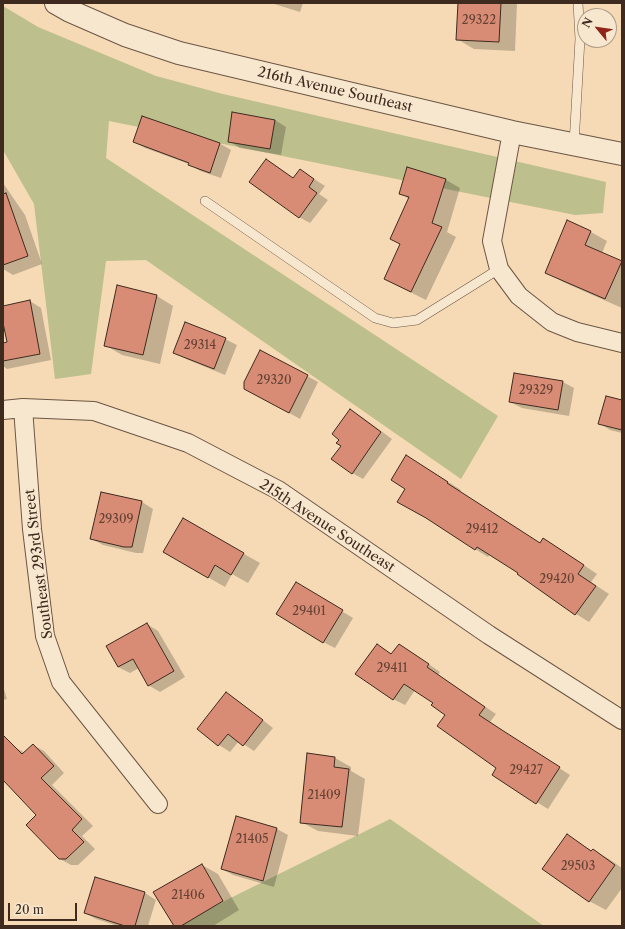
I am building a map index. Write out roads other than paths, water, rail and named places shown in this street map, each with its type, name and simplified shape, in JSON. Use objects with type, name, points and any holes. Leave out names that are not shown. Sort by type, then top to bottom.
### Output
[{"type":"street","name":"216th Avenue Southeast","points":[[56,3],[70,11],[125,34],[179,53],[512,132],[622,154]]},
{"type":"street","points":[[512,132],[492,241],[499,269],[519,296],[552,322],[577,332],[622,343]]},
{"type":"street","name":"215th Avenue Southeast","points":[[3,410],[23,408],[94,411],[188,443],[278,490],[489,635],[622,720]]},
{"type":"street","name":"Southeast 293rd Street","points":[[23,408],[32,529],[45,636],[61,682],[158,804]]},
{"type":"lane","points":[[574,144],[580,39],[578,3]]},
{"type":"lane","points":[[205,201],[375,318],[393,323],[417,320],[499,269]]}]
